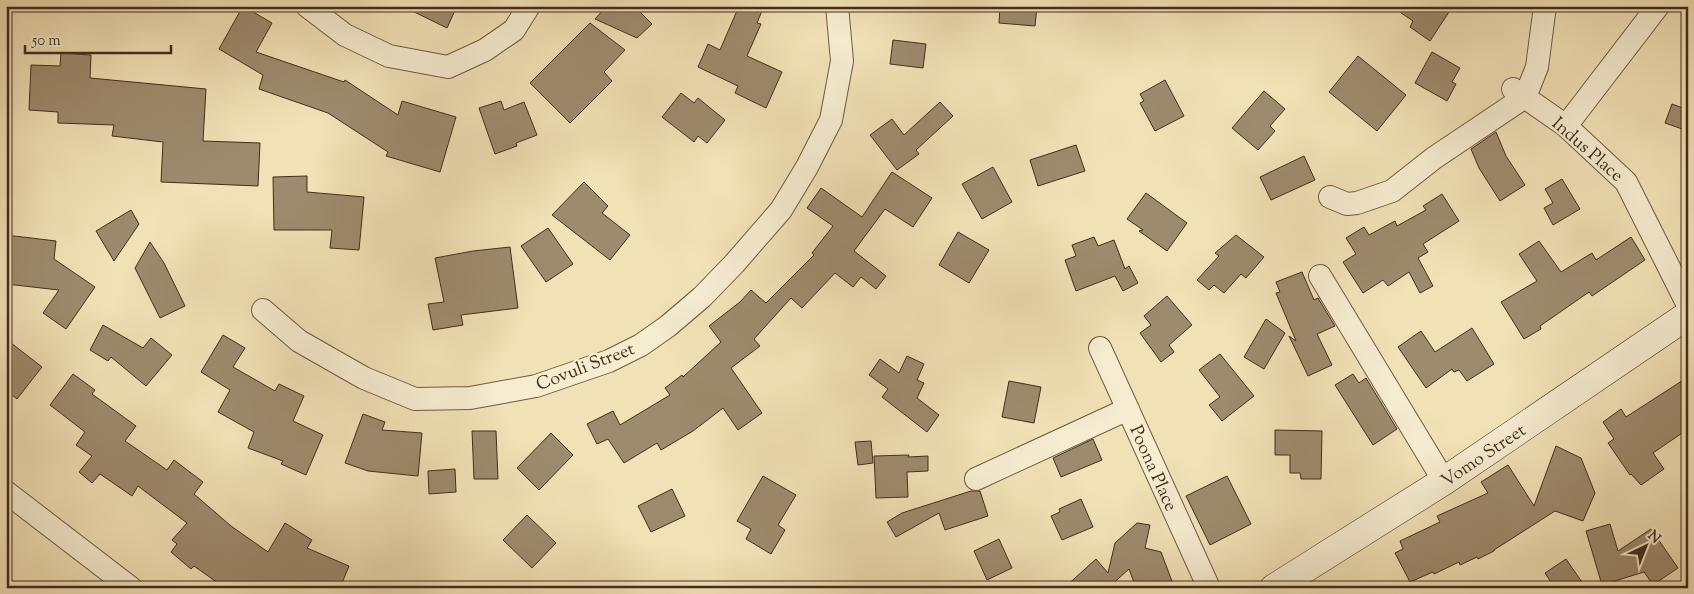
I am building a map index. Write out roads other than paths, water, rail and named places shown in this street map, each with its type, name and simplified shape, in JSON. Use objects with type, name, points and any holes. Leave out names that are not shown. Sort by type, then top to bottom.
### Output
[{"type":"main road","name":"Vomo Street","points":[[1274,588],[1444,481],[1688,314]]},
{"type":"street","points":[[307,6],[345,35],[389,56],[448,66],[485,50],[514,30],[529,6]]},
{"type":"street","name":"Covuli Street","points":[[263,310],[299,341],[364,378],[415,399],[470,398],[536,386],[609,360],[641,345],[668,326],[702,297],[734,264],[781,210],[807,167],[831,120],[842,61],[837,6]]},
{"type":"street","points":[[1330,197],[1347,204],[1357,203],[1392,191],[1518,92],[1537,67],[1546,6]]},
{"type":"street","points":[[1566,126],[1658,6]]},
{"type":"street","name":"Indus Place","points":[[1518,92],[1566,126],[1626,182],[1688,305]]},
{"type":"street","points":[[1320,276],[1444,481]]},
{"type":"street","name":"Poona Place","points":[[1100,348],[1209,588]]},
{"type":"street","points":[[976,479],[1128,409]]},
{"type":"street","points":[[6,492],[130,588]]}]
